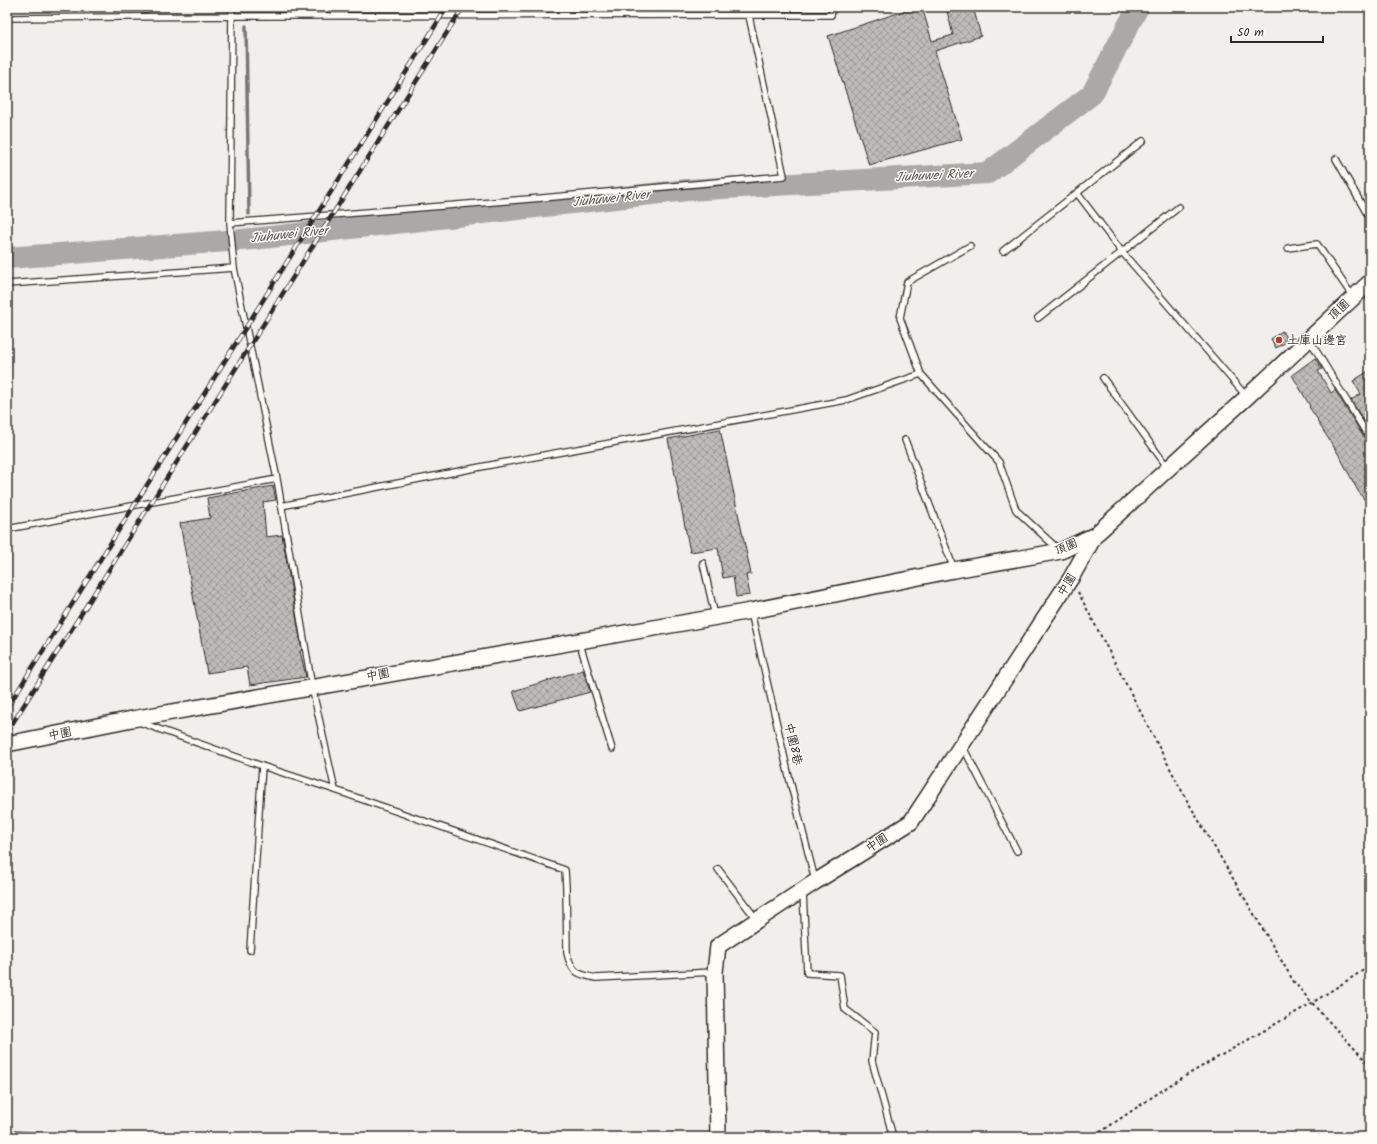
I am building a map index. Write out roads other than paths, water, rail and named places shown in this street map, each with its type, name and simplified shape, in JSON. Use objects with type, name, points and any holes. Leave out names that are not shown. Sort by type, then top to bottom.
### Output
[{"type":"street","name":"頂圍","points":[[751,611],[954,570],[1061,551],[1095,535],[1247,397],[1370,282]]},
{"type":"street","name":"中圍","points":[[718,1137],[715,972],[718,946],[802,890],[911,822],[1071,578],[1095,535]]},
{"type":"street","name":"中圍","points":[[7,744],[132,719],[751,611]]},
{"type":"lane","points":[[232,7],[230,223],[234,268],[277,478],[312,687],[335,790]]},
{"type":"lane","points":[[7,18],[831,15],[833,7]]},
{"type":"lane","points":[[230,223],[542,198],[784,176],[749,16]]},
{"type":"lane","points":[[1003,251],[1143,141]]},
{"type":"lane","points":[[1336,159],[1370,219]]},
{"type":"lane","points":[[1077,193],[1122,252],[1247,397]]},
{"type":"lane","points":[[1038,318],[1179,207]]},
{"type":"lane","points":[[1288,248],[1317,244],[1353,297]]},
{"type":"lane","points":[[970,246],[907,282],[900,318],[921,374],[999,462],[1016,510],[1061,551]]},
{"type":"lane","points":[[7,284],[234,268]]},
{"type":"lane","points":[[1309,339],[1370,439]]},
{"type":"lane","points":[[281,506],[501,463],[846,400],[921,374]]},
{"type":"lane","points":[[1103,378],[1169,468]]},
{"type":"lane","points":[[905,440],[954,570]]},
{"type":"lane","points":[[7,528],[277,478]]},
{"type":"lane","points":[[703,564],[715,617]]},
{"type":"lane","name":"中圍8巷","points":[[751,611],[815,882]]},
{"type":"lane","points":[[579,641],[612,749]]},
{"type":"lane","points":[[132,719],[262,766],[565,870],[567,953],[569,963],[578,974],[596,978],[715,972]]},
{"type":"lane","points":[[962,745],[1017,851]]},
{"type":"lane","points":[[250,950],[262,766]]},
{"type":"lane","points":[[718,868],[757,920]]},
{"type":"lane","points":[[802,890],[807,973],[840,975],[845,1009],[875,1032],[872,1061],[893,1137]]},
{"type":"lane","points":[[7,1134],[56,1137]]},
{"type":"waterway","name":"Jiuhuwei River","points":[[7,258],[253,239],[687,190],[988,173],[1092,94],[1138,7]]},
{"type":"waterway","points":[[246,26],[249,214]]},
{"type":"waterway","name":"Jiuhuwei River","points":[[252,232],[253,239]]},
{"type":"railway","points":[[7,708],[447,7]]},
{"type":"railway","points":[[7,732],[463,7]]},
{"type":"place","name":"土庫山邊宮","points":[[1279,340]]}]
